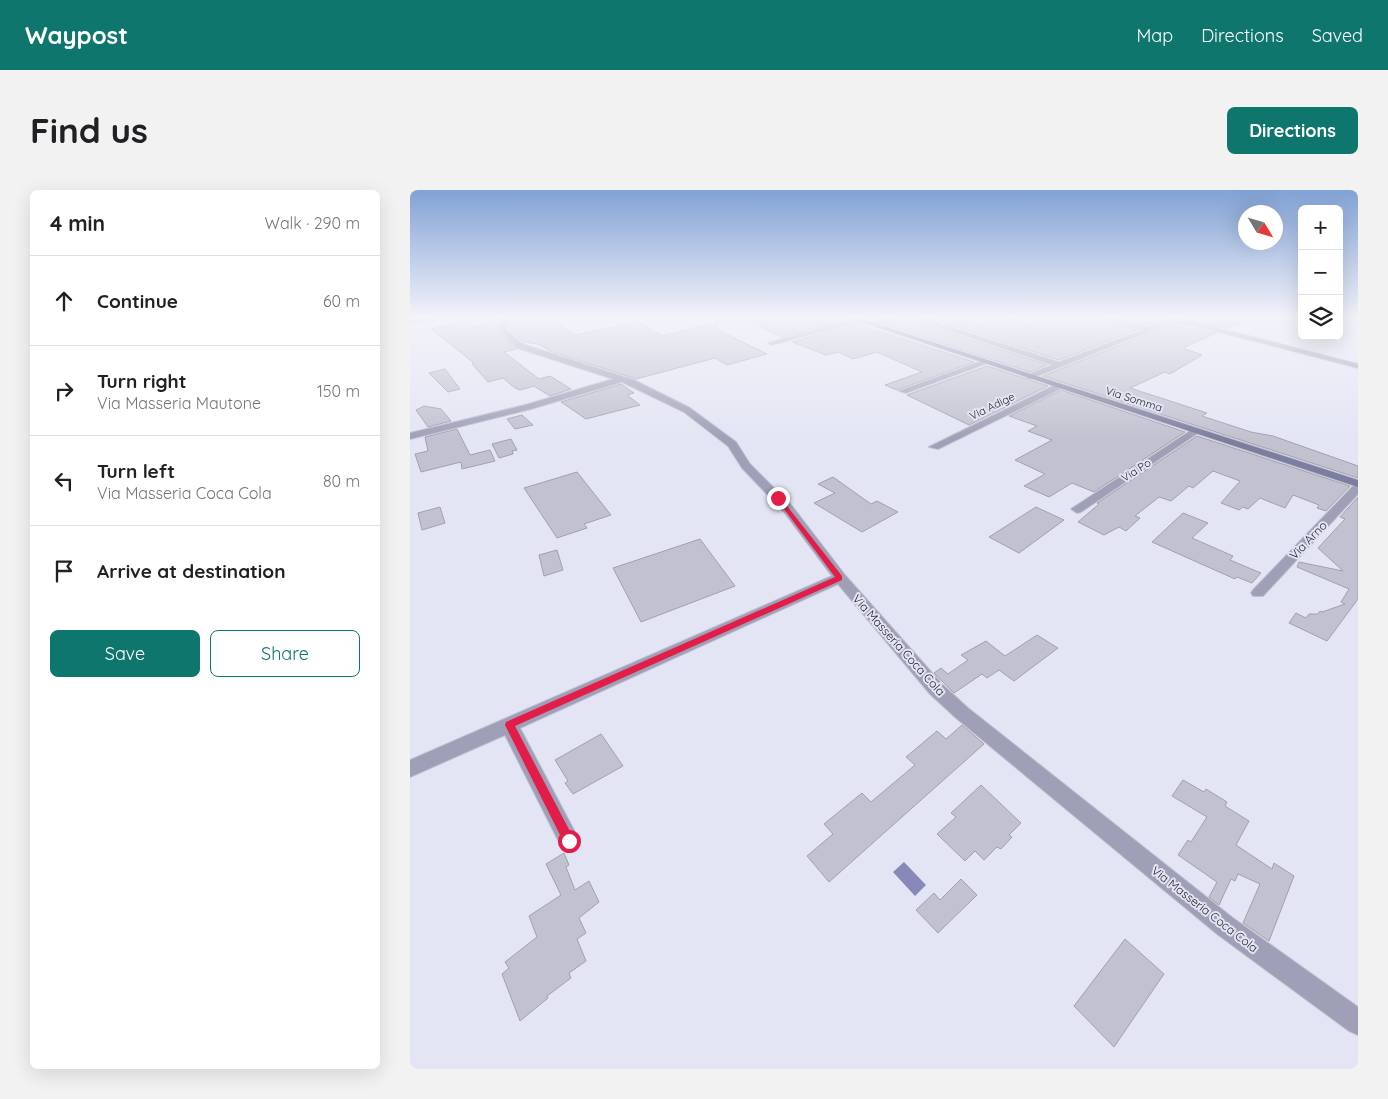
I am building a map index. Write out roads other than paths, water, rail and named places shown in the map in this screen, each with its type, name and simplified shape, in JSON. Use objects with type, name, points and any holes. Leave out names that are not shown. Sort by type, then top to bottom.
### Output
[{"type":"street","name":"Via Masseria Coca Cola","points":[[553,357],[622,380],[665,398],[687,410],[732,444],[746,466],[788,509],[840,578],[936,689],[962,713],[1224,926],[1358,1022]]},
{"type":"street","name":"Via Somma","points":[[972,357],[1358,486]]},
{"type":"street","points":[[1036,357],[1060,365]]},
{"type":"street","points":[[1030,377],[1081,357]]},
{"type":"street","points":[[1323,357],[1358,366]]},
{"type":"street","points":[[904,391],[987,362]]},
{"type":"street","points":[[410,436],[528,407],[622,380]]},
{"type":"street","name":"Via Adige","points":[[934,447],[1059,386]]},
{"type":"street","name":"Via Po","points":[[1077,509],[1196,431]]},
{"type":"street","name":"Via Arno","points":[[1258,593],[1358,486]]},
{"type":"street","points":[[410,769],[840,578]]},
{"type":"street","points":[[509,725],[569,841]]},
{"type":"water","points":[[904,862],[926,885],[915,896],[893,872]]}]
